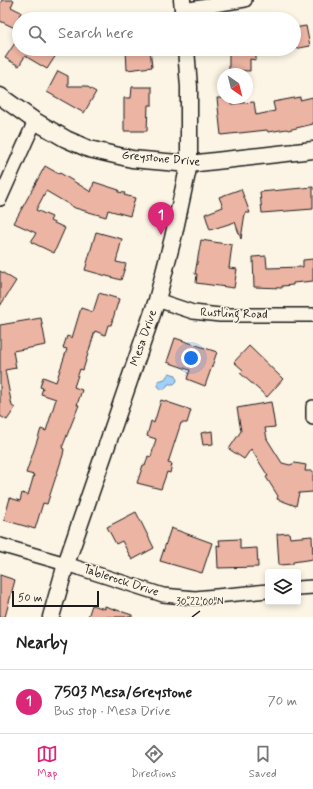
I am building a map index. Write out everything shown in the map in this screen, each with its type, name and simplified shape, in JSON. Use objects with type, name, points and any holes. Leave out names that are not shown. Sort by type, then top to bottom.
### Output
[{"type":"street","points":[[183,10],[245,0]]},
{"type":"street","name":"Mesa Drive","points":[[51,617],[66,564],[157,300],[189,164],[189,87],[187,56]]},
{"type":"street","name":"Greystone Drive","points":[[0,96],[35,121],[66,139],[89,149],[132,159],[189,164],[313,150]]},
{"type":"street","points":[[0,199],[35,121]]},
{"type":"street","name":"Rustling Road","points":[[157,300],[193,312],[220,315],[313,315]]},
{"type":"street","points":[[313,407],[313,418]]},
{"type":"street","name":"Tablerock Drive","points":[[0,545],[163,595],[195,598],[265,591]]},
{"type":"street","points":[[301,588],[313,587]]},
{"type":"water","points":[[169,373],[176,375],[177,381],[174,384],[168,384],[165,389],[161,389],[158,386],[158,381],[165,379]]},
{"type":"building","points":[[2,0],[14,0],[11,7],[21,12],[12,12],[12,27],[0,21],[0,4]]},
{"type":"building","points":[[306,26],[310,46],[301,48],[301,27]]},
{"type":"building","points":[[12,48],[12,56],[25,56],[19,66],[5,58]]},
{"type":"building","points":[[25,56],[55,56],[47,69]]},
{"type":"building","points":[[126,56],[151,56],[152,67],[127,70]]},
{"type":"building","points":[[229,56],[256,56],[256,60],[250,59],[250,68],[229,68]]},
{"type":"building","points":[[58,71],[68,76],[68,86],[86,86],[96,92],[84,113],[47,92]]},
{"type":"building","points":[[132,87],[152,87],[152,105],[148,105],[147,131],[124,131],[124,98],[131,98]]},
{"type":"building","points":[[300,97],[300,100],[313,97],[313,124],[288,130],[268,132],[267,130],[221,135],[218,104],[253,104],[254,102],[256,115],[275,111],[273,102]]},
{"type":"building","points":[[45,166],[59,174],[60,173],[91,192],[94,182],[119,190],[118,192],[125,193],[124,195],[135,198],[130,216],[108,210],[106,217],[75,208],[46,191],[36,210],[52,217],[50,221],[65,228],[54,253],[31,242],[36,233],[14,223]]},
{"type":"building","points":[[313,187],[313,209],[262,213],[260,192]]},
{"type":"building","points":[[241,189],[250,213],[245,213],[241,239],[235,222],[210,230],[205,214],[223,207],[219,197]]},
{"type":"building","points":[[96,232],[122,239],[116,262],[126,264],[121,280],[85,270]]},
{"type":"building","points":[[201,240],[232,245],[229,268],[237,269],[234,288],[196,283],[197,274],[195,274]]},
{"type":"building","points":[[266,256],[267,268],[303,267],[303,260],[313,259],[313,281],[293,283],[293,285],[282,286],[282,288],[254,287],[253,257]]},
{"type":"building","points":[[0,271],[16,281],[0,306]]},
{"type":"building","points":[[99,293],[119,299],[111,325],[108,325],[105,335],[95,331],[83,370],[80,369],[74,387],[82,390],[77,405],[79,405],[62,448],[64,449],[63,455],[47,504],[43,503],[35,529],[4,520],[10,498],[20,501],[22,493],[28,495],[34,475],[26,473],[41,429],[46,431],[56,399],[41,394],[43,388],[40,387],[43,377],[56,382],[67,349],[63,348],[67,336],[72,338],[81,308],[93,312]]},
{"type":"building","points":[[41,318],[46,345],[13,351],[16,368],[5,370],[12,406],[15,408],[7,420],[0,416],[0,325]]},
{"type":"building","points":[[175,338],[217,352],[205,386],[187,379],[190,370],[167,362]]},
{"type":"building","points":[[249,346],[283,379],[267,397],[240,373],[243,370],[234,362]]},
{"type":"building","points":[[161,400],[191,410],[187,423],[181,423],[168,463],[172,464],[170,473],[167,472],[161,489],[137,483],[143,465],[145,466],[148,456],[151,457],[156,439],[147,436],[151,421],[154,423]]},
{"type":"building","points":[[271,402],[275,427],[265,428],[267,439],[282,463],[290,465],[295,463],[306,465],[305,471],[313,471],[313,492],[299,493],[296,506],[277,499],[278,496],[266,477],[268,476],[251,449],[244,459],[229,449],[241,431],[237,408]]},
{"type":"building","points":[[212,431],[213,444],[203,445],[201,433]]},
{"type":"building","points":[[136,512],[154,548],[132,560],[122,541],[116,544],[107,527]]},
{"type":"building","points":[[171,528],[212,543],[202,573],[160,561]]},
{"type":"building","points":[[289,533],[290,538],[312,536],[313,559],[293,562],[293,564],[279,565],[277,534]]},
{"type":"building","points":[[240,539],[240,549],[257,548],[258,567],[218,568],[217,545],[220,546],[219,540]]},
{"type":"building","points":[[0,575],[15,580],[5,617],[0,617]]},
{"type":"building","points":[[92,605],[105,609],[105,606],[132,615],[132,617],[88,617]]},
{"type":"place","name":"7503 Mesa/Greystone","points":[[161,235]]}]
